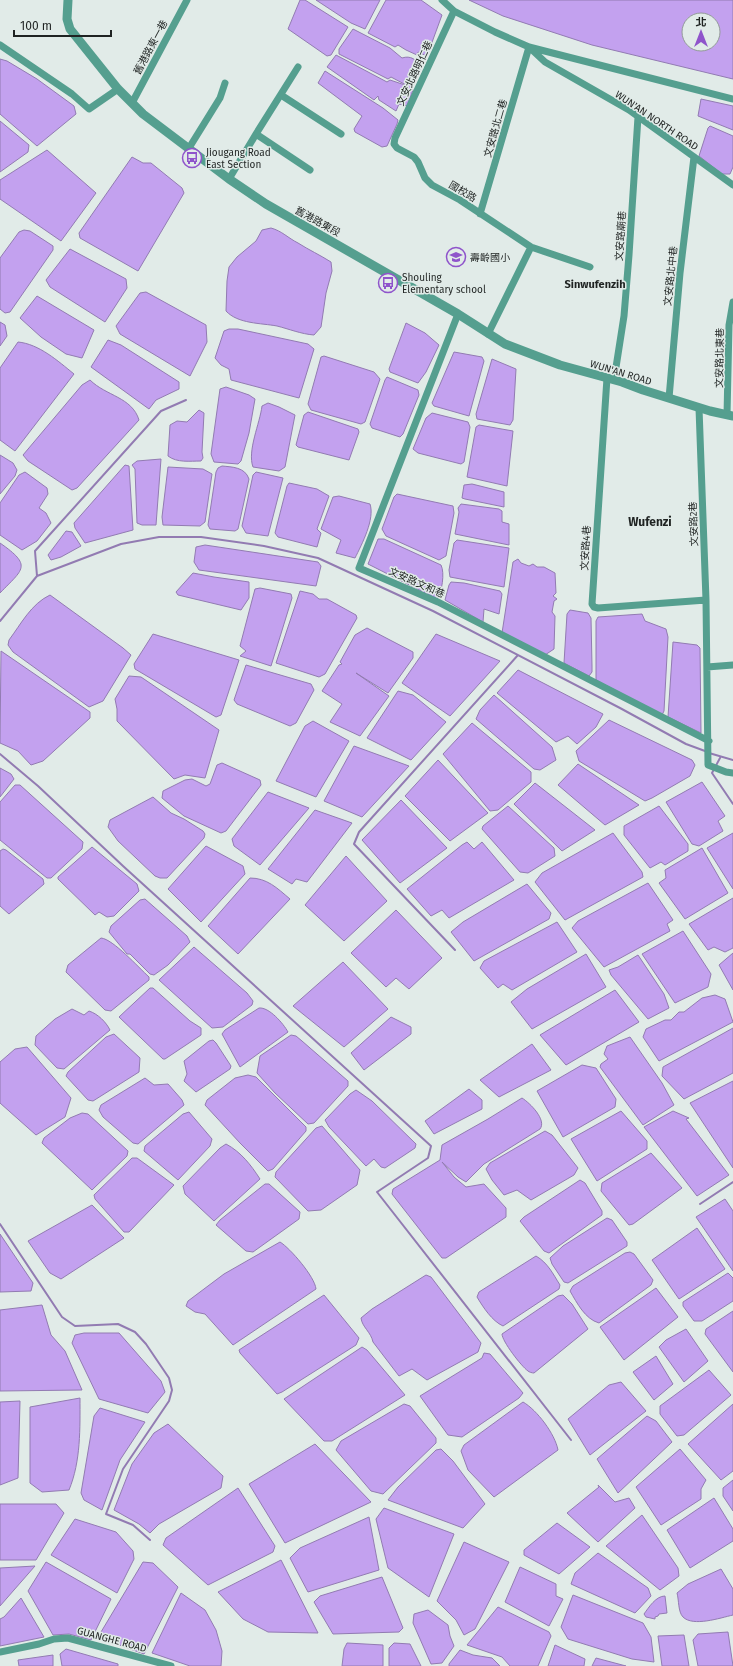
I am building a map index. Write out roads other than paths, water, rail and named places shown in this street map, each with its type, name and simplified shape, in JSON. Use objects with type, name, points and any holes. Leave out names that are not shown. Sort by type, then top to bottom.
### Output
[{"type":"street","name":"舊港路東段","points":[[68,0],[67,20],[70,29],[118,89],[158,126],[229,179],[266,204],[458,314],[505,344]]},
{"type":"street","name":"舊港路東一巷","points":[[132,103],[187,0]]},
{"type":"street","points":[[442,0],[454,11],[529,48],[733,99]]},
{"type":"street","name":"文安北路明仁巷","points":[[394,144],[395,138],[454,11]]},
{"type":"street","points":[[0,45],[72,94],[89,109],[118,89]]},
{"type":"street","name":"WUN'AN NORTH ROAD","points":[[529,48],[545,62],[629,110],[733,185]]},
{"type":"street","name":"文安路北二巷","points":[[480,214],[529,48]]},
{"type":"street","points":[[229,179],[298,67]]},
{"type":"street","points":[[189,148],[220,98],[225,83]]},
{"type":"street","points":[[281,95],[341,134]]},
{"type":"street","name":"文安路廟巷","points":[[611,379],[624,316],[638,117]]},
{"type":"street","points":[[256,134],[310,170]]},
{"type":"street","name":"國校路","points":[[394,144],[418,162],[425,178],[432,185],[460,200],[531,247],[590,267]]},
{"type":"street","name":"文安路北中巷","points":[[669,398],[679,281],[694,157]]},
{"type":"street","points":[[488,334],[531,247]]},
{"type":"street","name":"文安路北東巷","points":[[730,415],[729,325],[733,302]]},
{"type":"street","name":"文安路文和巷","points":[[458,314],[360,568],[438,602],[708,743]]},
{"type":"street","name":"WUN'AN ROAD","points":[[505,344],[560,364],[699,408],[730,415]]},
{"type":"street","name":"文安路4巷","points":[[611,379],[592,604],[594,607],[598,608],[706,600]]},
{"type":"street","name":"文安路2巷","points":[[699,408],[706,600],[708,765],[733,773]]},
{"type":"street","points":[[707,667],[733,665]]},
{"type":"street","name":"GUANGHE ROAD","points":[[0,1652],[39,1644],[54,1639],[68,1638],[171,1666]]},
{"type":"waterway","points":[[37,576],[35,551],[161,411],[186,400]]},
{"type":"waterway","points":[[0,621],[37,576],[121,544],[159,537],[201,537],[264,546],[318,558],[433,611],[686,744],[705,751]]},
{"type":"waterway","points":[[455,950],[354,844],[359,832],[518,655]]},
{"type":"waterway","points":[[709,753],[733,760]]},
{"type":"waterway","points":[[0,754],[38,786],[123,866],[431,1146],[428,1158],[377,1192],[571,1440]]},
{"type":"waterway","points":[[720,758],[712,773],[733,804]]},
{"type":"waterway","points":[[700,1204],[733,1182]]},
{"type":"waterway","points":[[0,1224],[62,1317],[75,1326],[118,1324],[135,1332],[146,1344],[169,1378],[172,1390],[169,1401],[123,1469],[106,1514],[133,1525],[150,1540]]},
{"type":"place","name":"Jiougang Road East Section","points":[[192,158]]},
{"type":"place","name":"壽齡國小","points":[[456,257]]},
{"type":"place","name":"Shouling Elementary school","points":[[388,283]]},
{"type":"district","name":"Sinwufenzih","points":[[595,284]]},
{"type":"district","name":"Wufenzi","points":[[650,522]]}]
